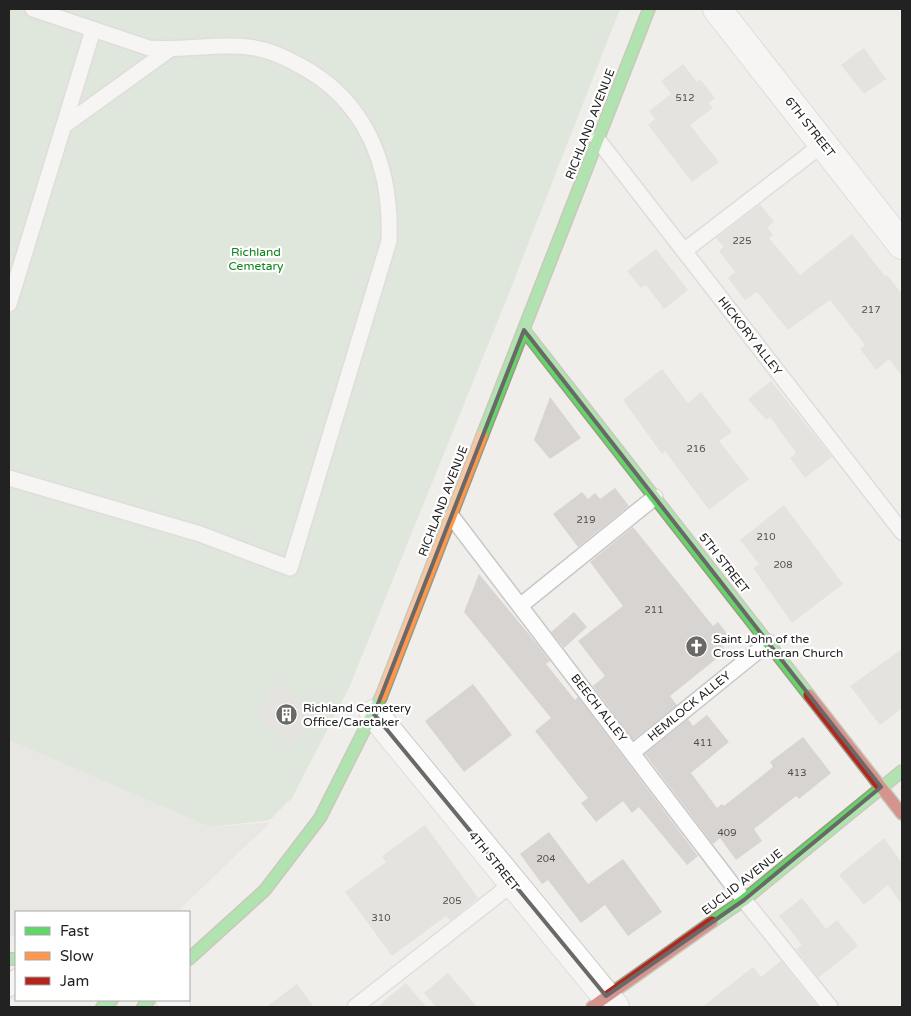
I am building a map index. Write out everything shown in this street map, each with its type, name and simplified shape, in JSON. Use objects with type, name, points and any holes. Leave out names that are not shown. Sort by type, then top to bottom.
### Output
[{"type":"main road","name":"RICHLAND AVENUE","points":[[190,957],[265,890],[320,818],[374,714],[649,9]]},
{"type":"main road","name":"5TH STREET","points":[[524,330],[902,814]]},
{"type":"main road","name":"EUCLID AVENUE","points":[[604,1004],[744,900],[902,771]]},
{"type":"street","name":"6TH STREET","points":[[717,9],[902,245]]},
{"type":"street","name":"4TH STREET","points":[[374,714],[513,883],[604,1004]]},
{"type":"lane","points":[[9,478],[200,534],[290,568],[389,240],[390,214],[375,145],[357,112],[328,82],[272,51],[246,46],[168,50],[149,48],[32,9]]},
{"type":"lane","points":[[9,304],[93,30]]},
{"type":"lane","points":[[65,125],[168,50]]},
{"type":"lane","name":"HICKORY ALLEY","points":[[598,140],[902,532]]},
{"type":"lane","points":[[684,251],[823,144]]},
{"type":"lane","points":[[520,606],[655,497]]},
{"type":"lane","name":"BEECH ALLEY","points":[[452,517],[744,900],[830,1007]]},
{"type":"lane","name":"HEMLOCK ALLEY","points":[[633,752],[769,642]]},
{"type":"lane","points":[[355,1007],[513,883]]},
{"type":"highlighted area","points":[[524,330],[881,787],[744,900],[606,996],[374,714]]},
{"type":"shaded area","points":[[9,740],[210,827],[271,822],[178,911],[15,911],[15,937],[9,936]]},
{"type":"green space","name":"Richland Cemetary","points":[[9,9],[620,9],[507,298],[349,688],[292,798],[270,820],[210,827],[9,740]]},
{"type":"building","points":[[864,48],[886,79],[864,94],[841,65]]},
{"type":"building","points":[[683,64],[697,82],[700,79],[715,98],[709,103],[713,108],[690,125],[719,162],[692,182],[648,125],[655,119],[649,111],[671,94],[661,81]]},
{"type":"building","points":[[760,204],[774,222],[767,227],[773,235],[769,238],[800,275],[852,234],[885,276],[887,275],[902,294],[902,376],[889,359],[876,370],[860,349],[865,345],[830,300],[788,330],[757,292],[745,300],[728,278],[735,272],[719,251],[724,247],[716,238]]},
{"type":"building","points":[[656,249],[688,290],[664,309],[646,285],[641,288],[627,271]]},
{"type":"building","points":[[662,369],[688,403],[701,392],[732,432],[719,441],[749,479],[709,510],[665,451],[662,454],[623,400]]},
{"type":"building","points":[[771,381],[832,457],[805,478],[790,458],[796,453],[770,417],[766,420],[748,399]]},
{"type":"building","points":[[550,397],[581,438],[550,459],[534,440]]},
{"type":"building","points":[[615,488],[629,506],[578,547],[553,514],[582,492],[588,499],[595,493],[600,499]]},
{"type":"building","points":[[784,505],[843,584],[792,623],[753,568],[759,564],[740,540]]},
{"type":"building","points":[[633,527],[713,626],[718,622],[731,639],[722,646],[726,651],[670,696],[677,705],[633,740],[593,686],[605,676],[578,641],[623,606],[590,562]]},
{"type":"building","points":[[479,574],[537,644],[550,661],[546,664],[575,700],[578,697],[698,856],[687,865],[639,807],[632,813],[623,801],[596,822],[581,803],[588,798],[535,731],[551,718],[464,612]]},
{"type":"building","points":[[574,612],[587,627],[564,648],[551,632]]},
{"type":"building","points":[[902,649],[902,708],[880,725],[850,686]]},
{"type":"building","name":"Richland Cemetery Office/Caretaker","points":[[280,684],[318,714],[294,745],[255,716]]},
{"type":"building","points":[[473,684],[512,735],[464,772],[425,721]]},
{"type":"building","points":[[707,715],[729,742],[691,773],[717,808],[722,804],[724,806],[773,767],[770,762],[803,737],[831,773],[799,799],[796,796],[754,829],[762,841],[736,860],[720,838],[713,844],[645,754],[688,719],[693,726]]},
{"type":"building","points":[[425,825],[478,898],[450,921],[446,916],[392,956],[345,892],[386,862],[382,856]]},
{"type":"building","points":[[549,832],[588,884],[623,859],[662,912],[628,936],[605,905],[581,923],[548,880],[542,884],[520,854]]},
{"type":"building","points":[[884,838],[902,863],[902,905],[888,885],[864,905],[839,875]]},
{"type":"building","points":[[802,898],[826,929],[837,920],[858,946],[818,978],[796,949],[802,945],[779,916]]},
{"type":"building","points":[[781,961],[818,1007],[702,1007],[753,967],[761,977]]},
{"type":"building","points":[[448,973],[477,1007],[436,1007],[424,993]]},
{"type":"building","points":[[406,983],[426,1007],[377,1007]]},
{"type":"building","points":[[297,984],[314,1007],[266,1007]]},
{"type":"traffic: fast","points":[[482,436],[649,9]]},
{"type":"traffic: fast","points":[[524,330],[809,695]]},
{"type":"traffic: fast","points":[[190,958],[265,890],[320,818],[381,697]]},
{"type":"traffic: fast","points":[[712,922],[744,900],[902,771]]},
{"type":"traffic: fast","points":[[9,959],[15,959]]},
{"type":"traffic: fast","points":[[102,1007],[111,1001]]},
{"type":"traffic: fast","points":[[143,1007],[148,1001]]},
{"type":"traffic: slow","points":[[381,697],[482,436]]},
{"type":"traffic: jam","points":[[809,695],[902,814]]},
{"type":"traffic: jam","points":[[592,1007],[712,922]]},
{"type":"place","name":"Saint John of the Cross Lutheran Church","points":[[697,646]]},
{"type":"place","name":"Richland Cemetery Office/Caretaker","points":[[287,715]]}]
